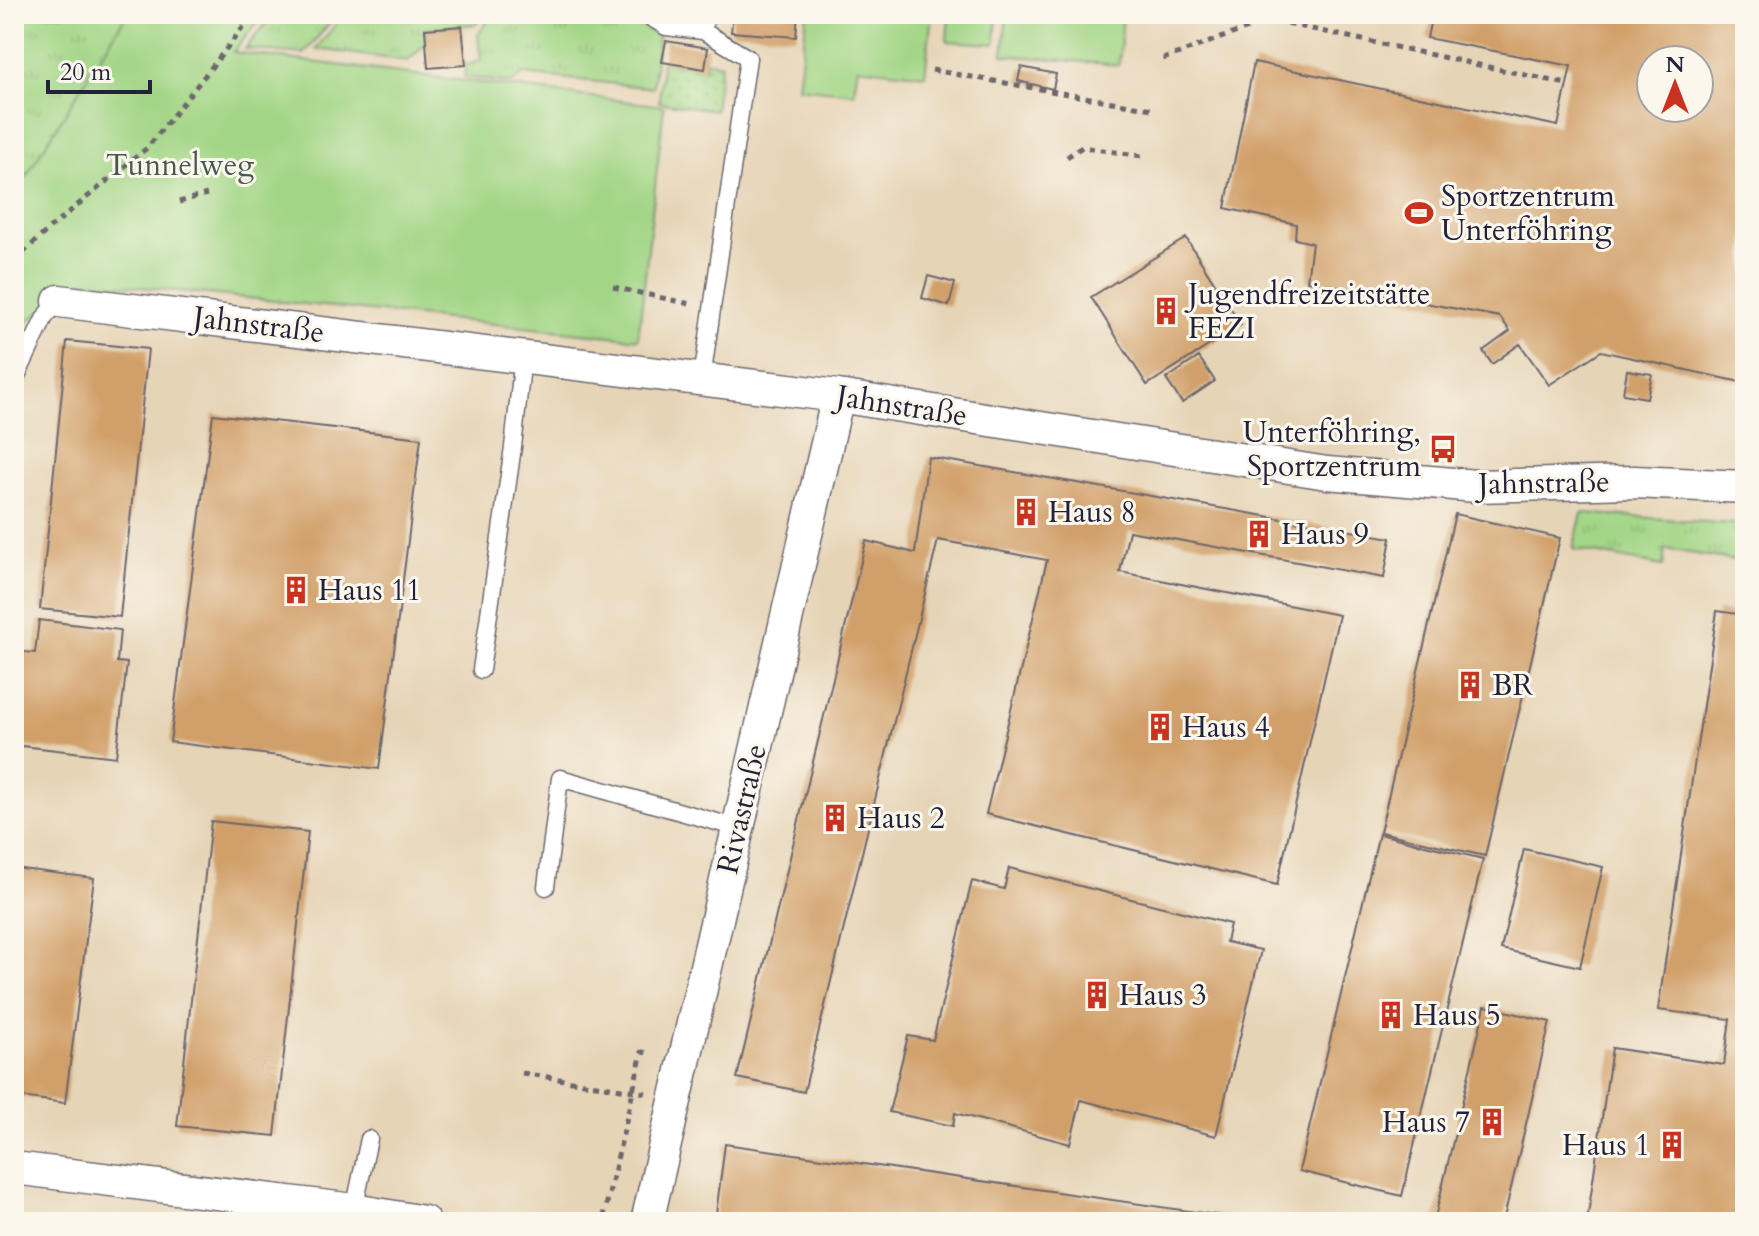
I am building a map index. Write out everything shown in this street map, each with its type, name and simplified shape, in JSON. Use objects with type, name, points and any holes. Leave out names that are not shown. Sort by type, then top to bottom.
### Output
[{"type":"street","name":"Jahnstraße","points":[[59,301],[838,396],[1327,473],[1396,481],[1523,486],[1634,482],[1745,487]]},
{"type":"street","name":"Rivastraße","points":[[647,1222],[838,396]]},
{"type":"street","points":[[14,1168],[354,1210],[424,1222]]},
{"type":"lane","points":[[645,14],[666,27],[704,22],[748,58],[702,379]]},
{"type":"lane","points":[[14,382],[45,317],[59,301]]},
{"type":"lane","points":[[481,670],[523,357]]},
{"type":"lane","points":[[546,887],[560,778],[738,828]]},
{"type":"lane","points":[[354,1210],[369,1139]]},
{"type":"path","points":[[14,261],[147,148],[254,14]]},
{"type":"path","points":[[1163,59],[1270,20],[1567,84]]},
{"type":"path","points":[[932,70],[1152,109]]},
{"type":"path","points":[[1067,157],[1082,147],[1142,156]]},
{"type":"path","points":[[179,202],[207,194]]},
{"type":"path","points":[[613,287],[694,305],[694,316]]},
{"type":"path","points":[[594,1222],[603,1220],[642,1052],[647,1053]]},
{"type":"path","points":[[522,1073],[675,1098]]},
{"type":"path","points":[[552,1222],[574,1222]]},
{"type":"shaded area","points":[[264,14],[1745,14],[1745,1222],[14,1222],[14,308]]},
{"type":"green space","points":[[14,14],[127,14],[14,196]]},
{"type":"green space","name":"Tunnelweg","points":[[127,14],[264,14],[233,52],[664,106],[638,339],[83,281],[14,331],[14,196]]},
{"type":"green space","points":[[274,14],[337,14],[304,54],[245,49]]},
{"type":"green space","points":[[344,14],[482,14],[476,24],[425,29],[426,43],[408,61],[316,49]]},
{"type":"green space","points":[[492,14],[622,14],[658,36],[653,88],[523,74],[513,83],[464,77],[466,65],[481,61],[478,35]]},
{"type":"green space","points":[[807,14],[932,14],[925,75],[858,67],[854,93],[798,87]]},
{"type":"green space","points":[[949,14],[997,14],[995,44],[947,41]]},
{"type":"green space","points":[[1007,14],[1123,14],[1119,65],[1003,55]]},
{"type":"green space","points":[[706,61],[721,64],[715,110],[659,102],[662,62],[705,69]]},
{"type":"green space","points":[[1582,513],[1745,525],[1745,562],[1665,549],[1663,566],[1573,549]]},
{"type":"building","points":[[733,14],[798,14],[796,37],[731,32]]},
{"type":"building","points":[[1432,14],[1745,14],[1745,383],[1601,351],[1549,385],[1520,344],[1492,364],[1483,351],[1510,331],[1500,317],[1307,281],[1312,243],[1295,239],[1296,224],[1225,208],[1254,62],[1558,126],[1571,66],[1427,38]]},
{"type":"building","points":[[462,26],[466,65],[428,68],[425,29]]},
{"type":"building","points":[[666,41],[708,48],[705,69],[662,62]]},
{"type":"building","points":[[1021,67],[1056,74],[1053,89],[1018,81]]},
{"type":"building","name":"Jugendfreizeitstätte FEZI","points":[[1186,238],[1241,325],[1147,385],[1091,297]]},
{"type":"building","points":[[928,276],[955,283],[949,306],[922,298]]},
{"type":"building","points":[[67,341],[148,349],[120,617],[40,609]]},
{"type":"building","points":[[1199,357],[1215,381],[1182,403],[1166,379]]},
{"type":"building","points":[[1627,370],[1652,374],[1647,398],[1623,394]]},
{"type":"building","name":"Haus 11","points":[[213,414],[421,438],[379,769],[170,742]]},
{"type":"building","points":[[928,457],[1391,538],[1384,578],[1129,531],[1120,572],[1339,615],[1277,885],[986,814],[1047,560],[938,540],[804,1092],[737,1078],[866,541],[915,553]]},
{"type":"building","name":"BR","points":[[1455,514],[1560,538],[1485,856],[1380,832]]},
{"type":"building","points":[[1717,611],[1745,615],[1745,1222],[1587,1222],[1612,1048],[1724,1065],[1730,1019],[1658,1010]]},
{"type":"building","points":[[39,620],[120,630],[117,662],[127,663],[116,757],[14,745],[14,651],[35,653]]},
{"type":"building","points":[[211,821],[308,832],[275,1136],[177,1126]]},
{"type":"building","name":"Haus 5","points":[[1379,834],[1483,859],[1402,1196],[1299,1171]]},
{"type":"building","points":[[1524,849],[1603,867],[1580,967],[1501,949]]},
{"type":"building","points":[[14,868],[94,878],[65,1103],[14,1096]]},
{"type":"building","name":"Haus 3","points":[[1009,868],[1230,924],[1226,942],[1261,950],[1216,1136],[1081,1100],[1070,1144],[955,1113],[953,1126],[889,1112],[908,1036],[933,1040],[972,881],[1004,889]]},
{"type":"building","name":"Haus 7","points":[[1485,1006],[1550,1022],[1503,1222],[1434,1222]]},
{"type":"building","points":[[725,1144],[1251,1222],[772,1222],[716,1214]]},
{"type":"place","name":"Sportzentrum Unterföhring","points":[[1419,213]]},
{"type":"place","name":"Jugendfreizeitstätte FEZI","points":[[1166,311]]},
{"type":"place","name":"Unterföhring, Sportzentrum","points":[[1443,449]]},
{"type":"place","name":"Haus 8","points":[[1026,512]]},
{"type":"place","name":"Haus 9","points":[[1259,534]]},
{"type":"place","name":"Haus 11","points":[[296,590]]},
{"type":"place","name":"BR","points":[[1470,685]]},
{"type":"place","name":"Haus 4","points":[[1160,727]]},
{"type":"place","name":"Haus 2","points":[[835,818]]},
{"type":"place","name":"Haus 3","points":[[1097,995]]},
{"type":"place","name":"Haus 5","points":[[1391,1015]]},
{"type":"place","name":"Haus 7","points":[[1492,1122]]},
{"type":"place","name":"Haus 1","points":[[1672,1145]]}]
